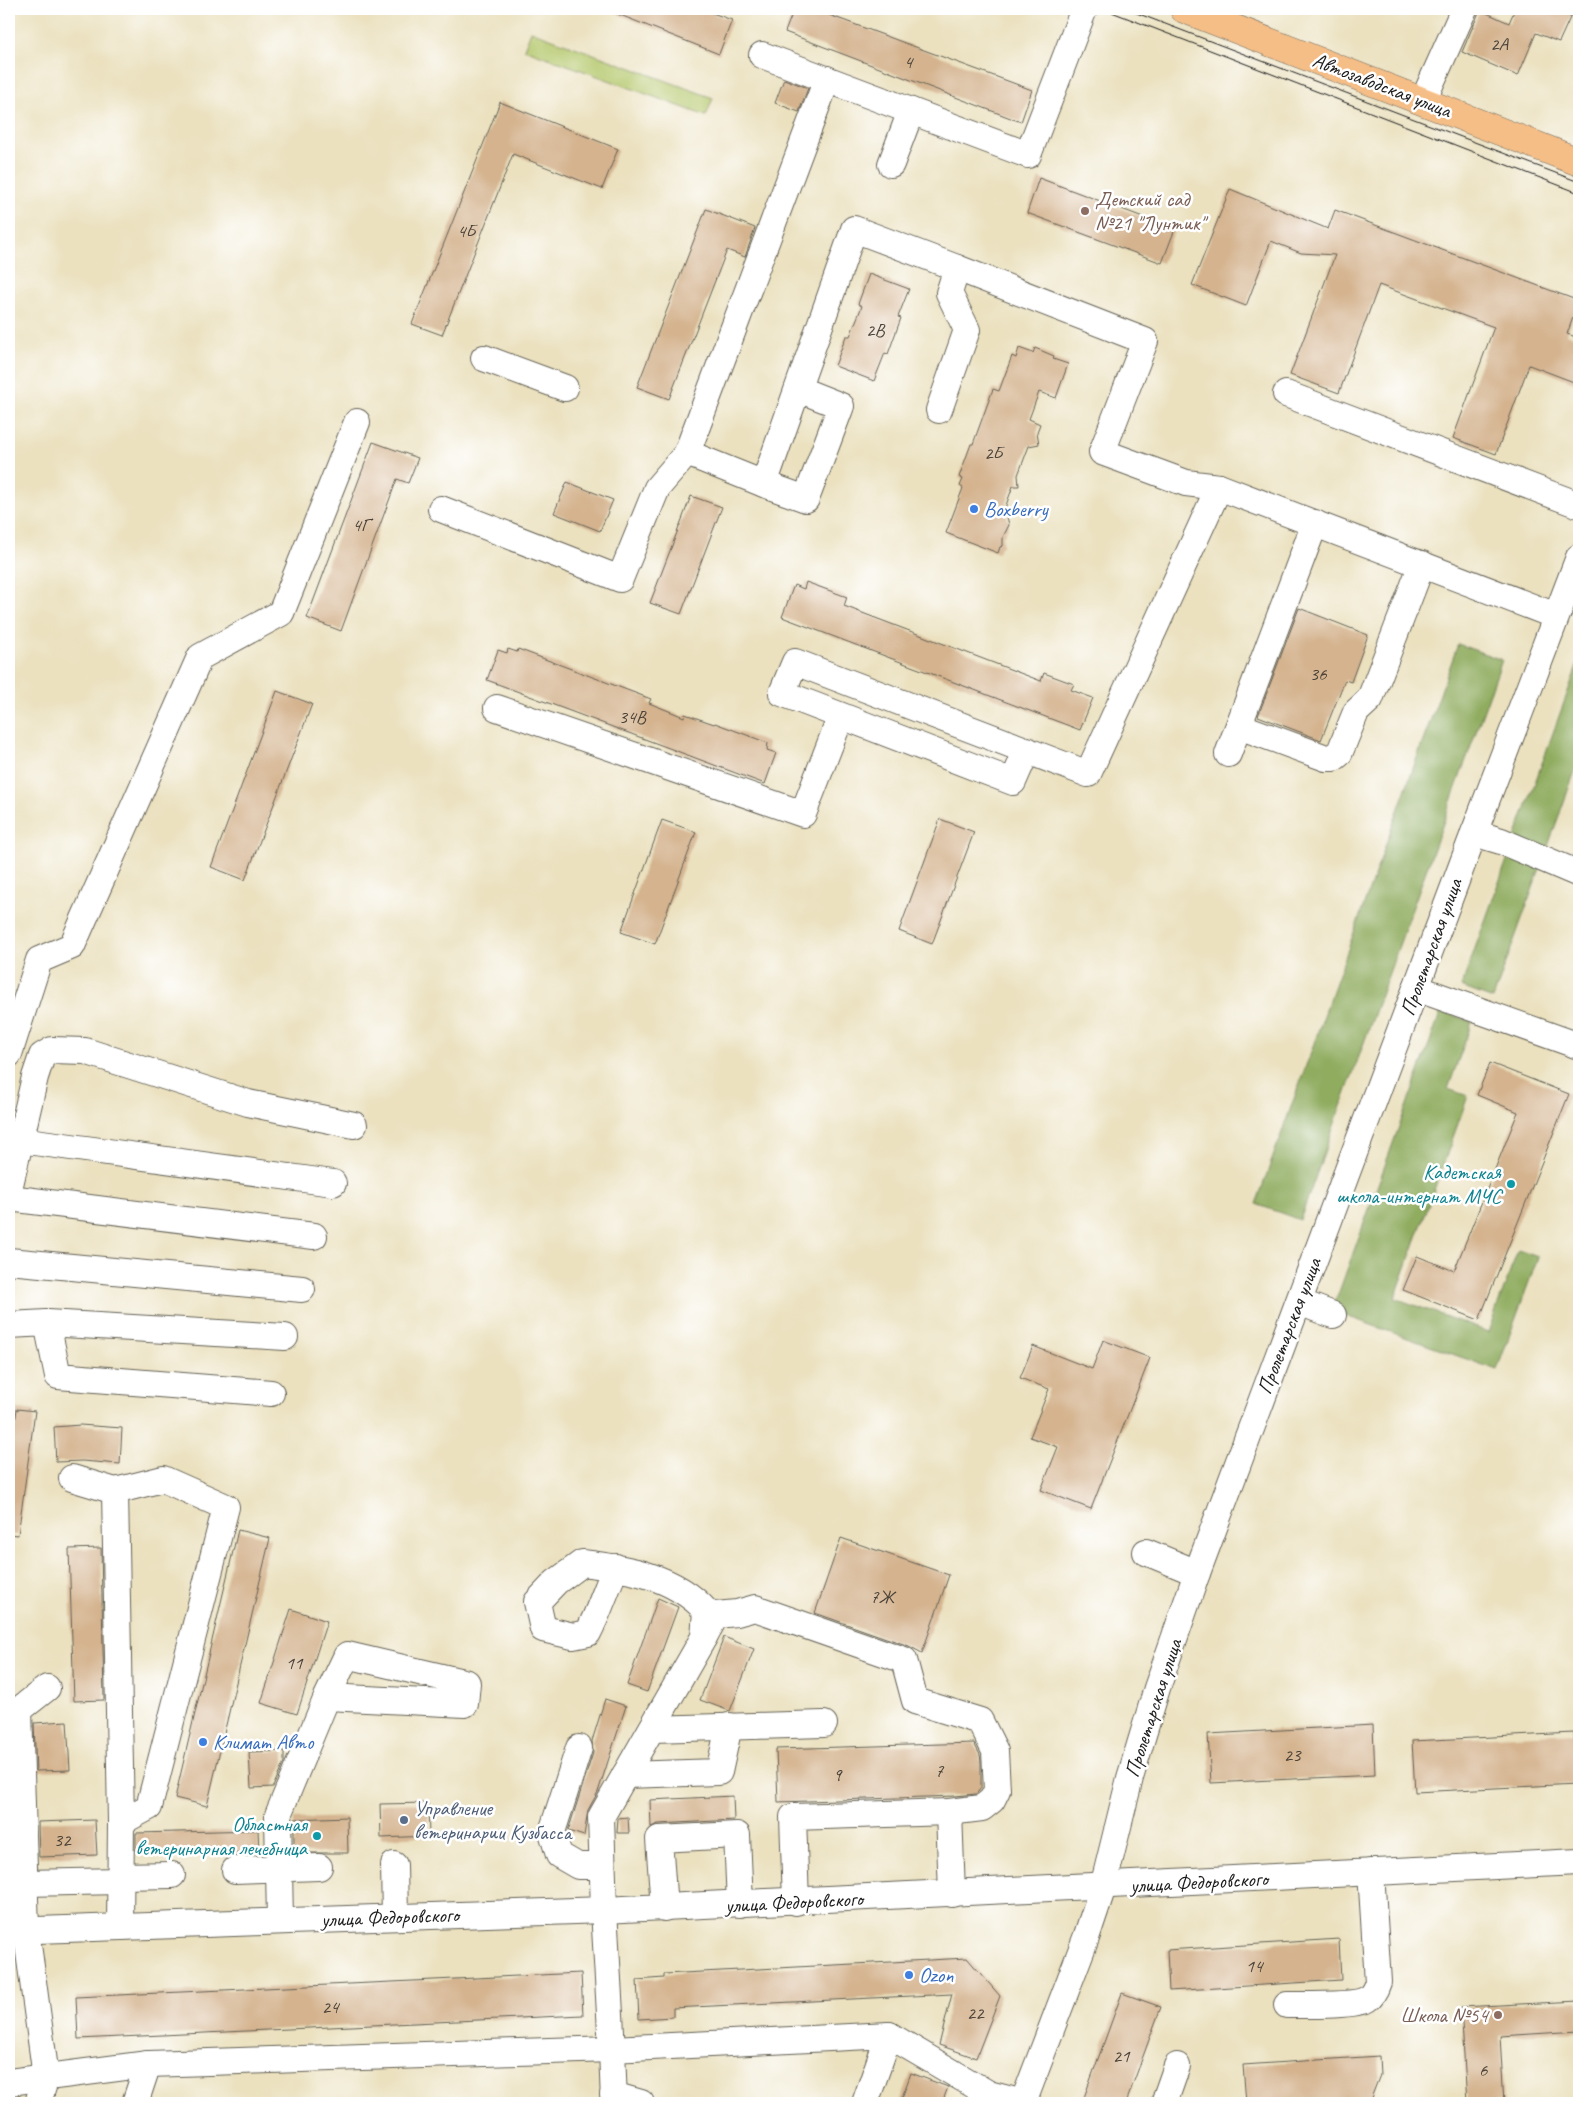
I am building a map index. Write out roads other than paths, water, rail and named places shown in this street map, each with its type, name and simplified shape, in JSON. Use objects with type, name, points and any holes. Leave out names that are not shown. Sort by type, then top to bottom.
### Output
[{"type":"main road","name":"Автозаводская улица","points":[[1184,9],[1228,16],[1422,101],[1579,162]]},
{"type":"street","points":[[762,55],[1028,155],[1084,9]]},
{"type":"street","points":[[1422,101],[1464,9]]},
{"type":"street","points":[[441,509],[620,578],[657,488],[686,454],[827,79]]},
{"type":"street","points":[[891,164],[911,111]]},
{"type":"street","points":[[764,484],[854,229],[1145,341],[1102,452],[1186,482],[1219,487],[1556,616]]},
{"type":"street","points":[[939,410],[967,330],[948,293],[956,268]]},
{"type":"street","points":[[484,358],[565,388]]},
{"type":"street","points":[[686,454],[806,499],[841,406],[798,389]]},
{"type":"street","points":[[1286,394],[1579,505]]},
{"type":"street","points":[[9,1054],[39,960],[72,946],[200,657],[280,613],[357,422]]},
{"type":"street","points":[[1027,750],[1013,782],[782,693],[795,662],[1027,750],[1088,774],[1219,487]]},
{"type":"street","points":[[1228,754],[1314,523]]},
{"type":"street","name":"Пролетарская улица","points":[[1022,2103],[1086,1938],[1103,1887],[1135,1760],[1157,1688],[1197,1574],[1579,557]]},
{"type":"street","points":[[1239,726],[1326,758],[1334,758],[1339,754],[1356,712],[1370,699],[1422,564]]},
{"type":"street","points":[[497,708],[803,814],[841,716]]},
{"type":"street","points":[[1474,833],[1579,874]]},
{"type":"street","points":[[1416,988],[1579,1046]]},
{"type":"street","points":[[9,1189],[35,1077],[42,1056],[52,1050],[85,1051],[248,1103],[354,1125]]},
{"type":"street","points":[[20,1140],[333,1183]]},
{"type":"street","points":[[9,1198],[314,1236]]},
{"type":"street","points":[[9,1261],[302,1289]]},
{"type":"street","points":[[1299,1302],[1334,1315]]},
{"type":"street","points":[[9,1325],[48,1323],[285,1337]]},
{"type":"street","points":[[48,1323],[58,1376],[271,1393]]},
{"type":"street","points":[[72,1478],[115,1491],[163,1479],[226,1507],[149,1807],[121,1822]]},
{"type":"street","points":[[115,1491],[121,1822],[120,1927]]},
{"type":"street","points":[[1146,1552],[1197,1574]]},
{"type":"street","points":[[616,1567],[657,1578],[695,1598],[706,1611],[704,1637]]},
{"type":"street","points":[[641,2103],[614,2099],[601,1817],[716,1615],[737,1613],[755,1608],[904,1660],[915,1701],[980,1721],[995,1751],[997,1790],[992,1800],[982,1808],[949,1812],[793,1817],[796,1902]]},
{"type":"street","points":[[38,2103],[46,2077],[33,1966],[18,1931],[25,1883],[19,1710],[48,1688]]},
{"type":"street","points":[[280,1921],[278,1815],[327,1697]]},
{"type":"street","points":[[652,1729],[824,1724]]},
{"type":"street","points":[[625,1775],[719,1772],[728,1726]]},
{"type":"street","points":[[579,1748],[552,1832],[559,1855],[578,1866],[602,1866]]},
{"type":"street","points":[[949,1812],[952,1894]]},
{"type":"street","points":[[664,1908],[660,1839],[736,1835],[740,1904]]},
{"type":"street","name":"улица Федоровского","points":[[18,1931],[664,1908],[1579,1862]]},
{"type":"street","points":[[235,1870],[319,1866]]},
{"type":"street","points":[[394,1866],[395,1917]]},
{"type":"street","points":[[1287,2005],[1350,2003],[1367,1999],[1375,1990],[1378,1982],[1371,1872]]},
{"type":"street","points":[[25,1883],[172,1875]]},
{"type":"street","points":[[9,2082],[148,2064],[612,2049],[888,2035],[989,2094],[1022,2103]]},
{"type":"street","points":[[865,2103],[888,2035]]},
{"type":"street","points":[[135,2103],[148,2064]]},
{"type":"street","points":[[1164,2103],[1178,2066]]},
{"type":"tram line","points":[[1104,9],[1579,193]]},
{"type":"tram line","points":[[1126,9],[1579,182]]},
{"type":"place","name":"Детский сад №21 \"Лунтик\"","points":[[1085,211]]},
{"type":"place","name":"Boxberry","points":[[974,509]]},
{"type":"place","name":"Кадетская школа-интернат МЧС","points":[[1511,1184]]},
{"type":"place","name":"Климат Авто","points":[[203,1742]]},
{"type":"place","name":"Управление ветеринарии Кузбасса","points":[[404,1820]]},
{"type":"place","name":"Областная ветеринарная лечебница","points":[[317,1836]]},
{"type":"place","name":"Ozon","points":[[909,1975]]},
{"type":"place","name":"Школа №54","points":[[1498,2015]]}]
